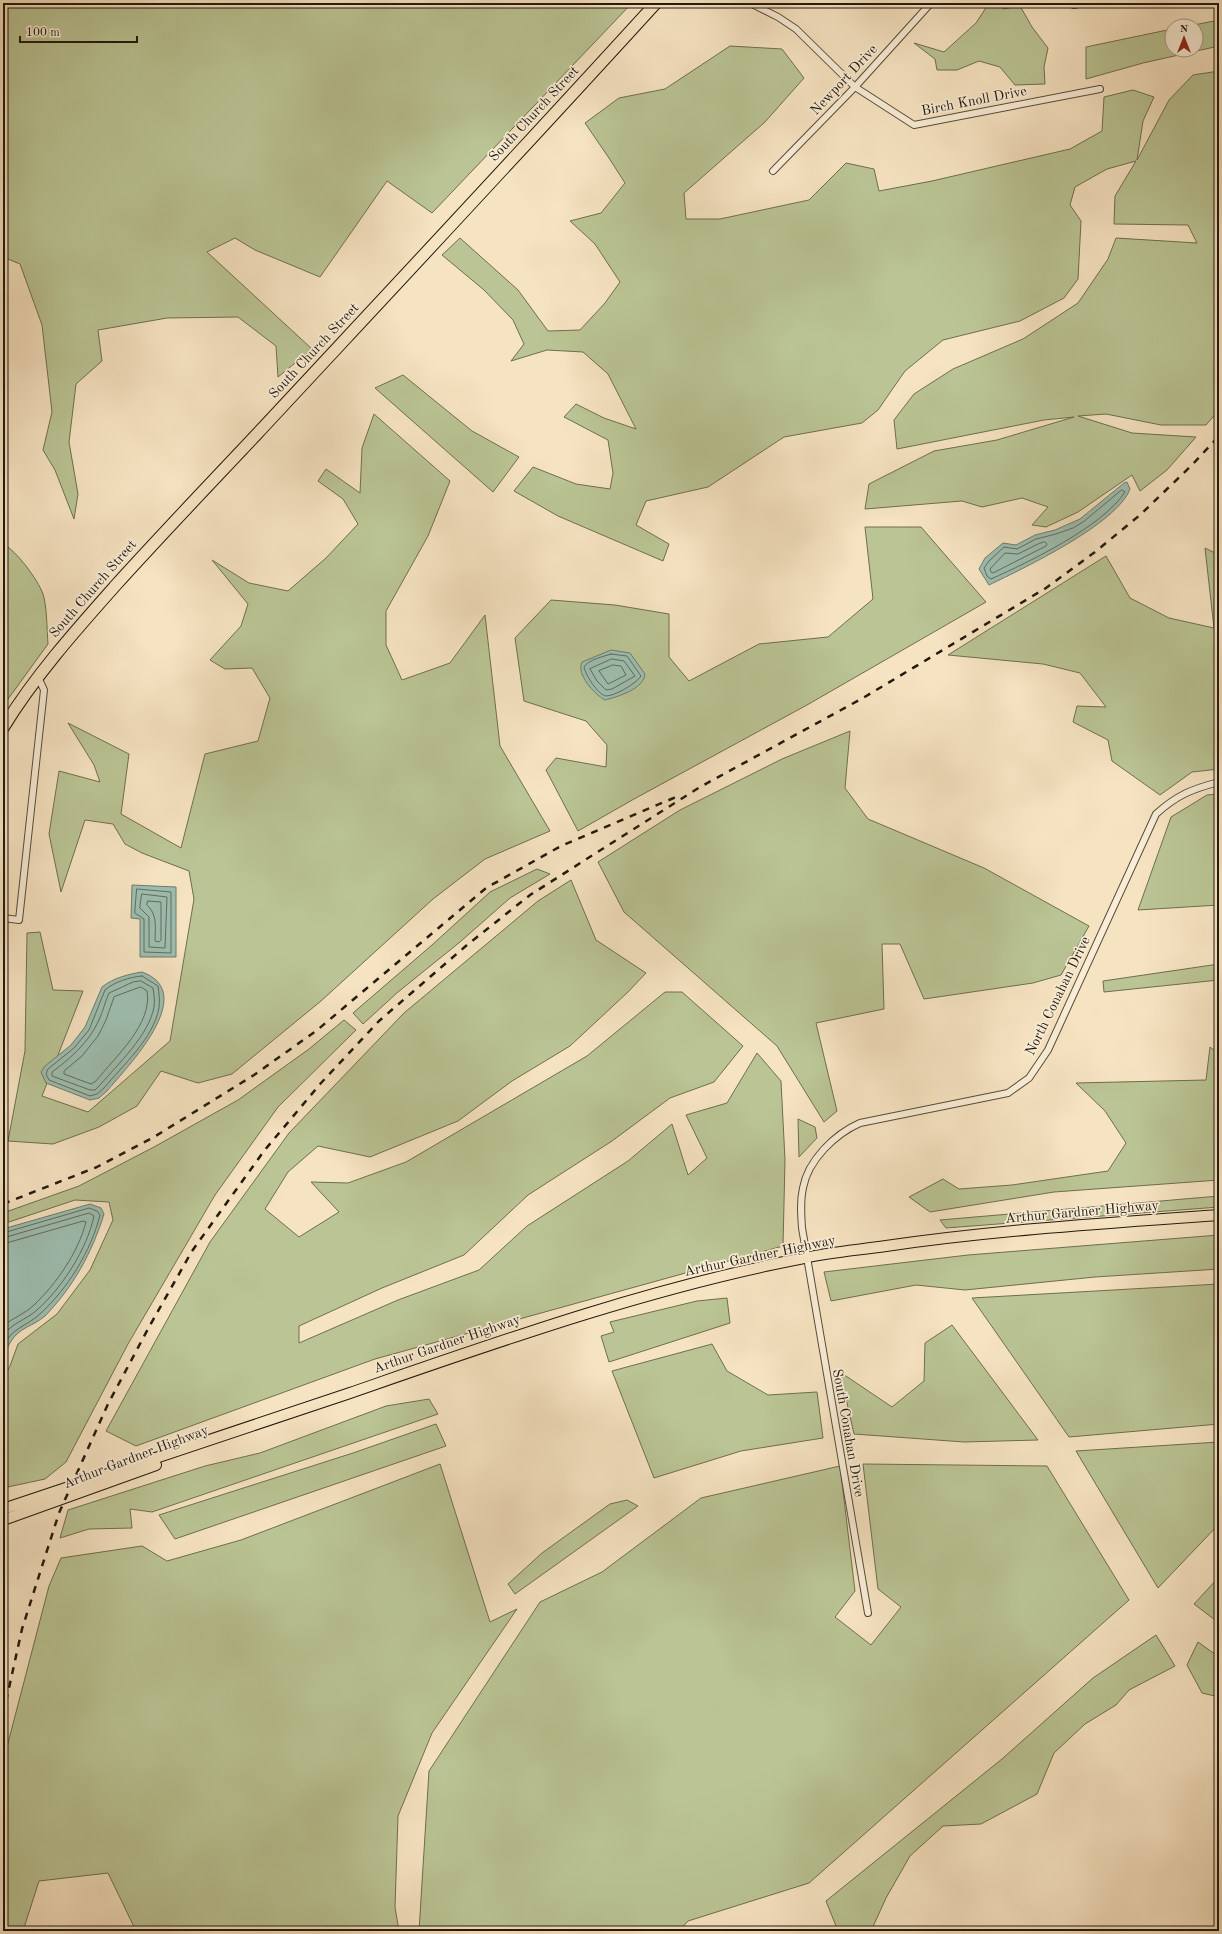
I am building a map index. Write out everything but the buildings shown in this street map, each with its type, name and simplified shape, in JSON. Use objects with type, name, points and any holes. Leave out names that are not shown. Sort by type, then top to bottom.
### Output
[{"type":"highway","name":"South Church Street","points":[[3,728],[16,707],[38,678],[93,611],[158,539],[457,221],[656,3]]},
{"type":"main road","name":"Arthur Gardner Highway","points":[[3,1509],[323,1402],[546,1325],[628,1300],[742,1271],[807,1257],[919,1241],[1042,1228],[1219,1215]]},
{"type":"main road","name":"Arthur Gardner Highway","points":[[3,1520],[65,1499],[323,1402]]},
{"type":"street","name":"Birch Knoll Drive","points":[[750,3],[778,17],[796,29],[855,87],[914,125],[1100,90]]},
{"type":"street","name":"Newport Drive","points":[[773,171],[855,87],[931,3]]},
{"type":"street","points":[[1069,3],[1074,5],[1083,3]]},
{"type":"street","points":[[3,918],[19,920],[44,690],[38,678]]},
{"type":"street","name":"North Conahan Drive","points":[[807,1257],[800,1209],[803,1187],[811,1166],[829,1145],[849,1128],[860,1123],[1008,1092],[1029,1078],[1048,1050],[1156,814],[1172,800],[1194,789],[1219,782]]},
{"type":"street","name":"South Conahan Drive","points":[[807,1257],[868,1613]]},
{"type":"green space","points":[[3,3],[632,3],[432,213],[387,181],[320,277],[255,250],[235,238],[207,252],[312,349],[278,377],[276,346],[238,317],[167,318],[98,330],[102,361],[76,384],[69,442],[78,494],[74,519],[55,470],[43,450],[52,412],[42,325],[20,264],[3,257]]},
{"type":"green space","points":[[989,3],[998,3],[1003,9],[1020,6],[1032,27],[1048,48],[1044,67],[1045,84],[1015,85],[1000,67],[979,61],[957,70],[937,70],[935,59],[914,43],[944,52],[976,23]]},
{"type":"green space","points":[[1219,20],[1219,46],[1204,49],[1204,23]]},
{"type":"green space","points":[[1164,31],[1164,58],[1165,58],[1086,79],[1086,47]]},
{"type":"green space","points":[[730,46],[782,49],[804,78],[765,122],[684,193],[686,219],[720,219],[809,200],[846,163],[874,169],[879,191],[932,181],[1070,149],[1102,131],[1104,97],[1133,90],[1154,97],[1143,121],[1137,160],[1169,100],[1193,75],[1219,71],[1219,410],[1206,425],[1161,425],[1106,414],[1078,416],[1132,433],[1196,437],[1167,470],[1140,491],[1132,475],[1078,512],[1046,527],[1032,525],[1048,507],[1022,498],[982,507],[962,501],[865,509],[869,484],[934,451],[997,440],[1074,417],[1044,420],[897,449],[894,420],[914,394],[953,369],[1023,339],[1078,303],[1108,259],[1116,238],[1197,243],[1188,225],[1114,224],[1115,196],[1136,161],[1107,169],[1075,187],[1070,205],[1081,221],[1078,279],[1064,298],[1020,321],[943,340],[905,371],[878,410],[862,423],[784,437],[708,487],[646,501],[636,525],[669,544],[663,561],[558,516],[514,491],[533,467],[576,484],[610,489],[613,473],[608,440],[564,417],[576,404],[604,418],[636,429],[608,374],[583,352],[547,350],[511,361],[524,344],[513,320],[484,290],[442,255],[460,238],[518,290],[548,331],[580,330],[605,303],[620,282],[595,244],[570,221],[601,213],[625,183],[585,123],[619,98],[665,89]]},
{"type":"green space","points":[[403,375],[472,431],[519,457],[493,492],[375,388]]},
{"type":"green space","points":[[374,414],[450,481],[428,536],[386,611],[386,645],[402,680],[450,663],[485,615],[500,746],[550,831],[485,859],[433,899],[321,1001],[232,1074],[198,1083],[161,1071],[137,1106],[99,1127],[53,1144],[8,1141],[25,1051],[27,933],[40,932],[53,990],[83,991],[42,1096],[88,1112],[170,1041],[194,899],[189,871],[142,853],[125,844],[113,824],[85,820],[61,892],[49,834],[59,771],[100,782],[94,765],[68,723],[129,754],[121,814],[181,848],[205,754],[258,741],[270,698],[252,668],[225,669],[210,660],[241,626],[248,604],[212,560],[249,583],[288,591],[326,558],[358,524],[343,499],[318,481],[326,469],[360,493],[362,448]]},
{"type":"green space","points":[[865,527],[921,527],[986,602],[807,705],[578,831],[546,770],[556,758],[606,767],[607,745],[586,721],[524,701],[515,638],[551,600],[615,605],[669,614],[669,657],[689,681],[759,644],[828,637],[873,599]]},
{"type":"green space","points":[[3,544],[14,552],[32,574],[43,594],[47,619],[48,644],[3,706]]},
{"type":"green space","points":[[1205,548],[1219,555],[1219,769],[1192,772],[1160,795],[1112,761],[1108,740],[1073,722],[1077,706],[1106,707],[1080,673],[1043,664],[948,655],[1106,556],[1130,598],[1169,618],[1214,628]]},
{"type":"green space","points":[[850,731],[845,788],[868,819],[984,868],[1089,926],[1061,975],[1033,983],[924,999],[900,944],[882,944],[884,1009],[816,1023],[837,1111],[824,1122],[777,1046],[624,912],[598,862],[680,810],[782,759]]},
{"type":"green space","points":[[1219,794],[1219,905],[1138,910],[1171,817],[1207,795]]},
{"type":"green space","points":[[537,869],[550,874],[510,898],[460,942],[398,992],[363,1024],[353,1013],[432,945],[490,892]]},
{"type":"green space","points":[[571,880],[596,940],[646,973],[628,992],[570,1046],[512,1081],[458,1121],[370,1157],[318,1146],[288,1172],[265,1209],[299,1237],[339,1212],[311,1182],[348,1183],[406,1162],[587,1056],[665,992],[682,992],[743,1046],[714,1082],[670,1098],[612,1141],[528,1195],[464,1255],[382,1288],[299,1326],[299,1343],[398,1300],[479,1270],[527,1226],[628,1161],[672,1124],[688,1175],[707,1158],[686,1115],[727,1103],[757,1053],[781,1081],[785,1160],[783,1246],[375,1359],[136,1446],[106,1431],[210,1242],[289,1133],[404,1013],[538,901]]},
{"type":"green space","points":[[1219,964],[1219,980],[1104,992],[1103,981]]},
{"type":"green space","points":[[344,1020],[356,1030],[278,1107],[215,1195],[128,1344],[66,1462],[45,1479],[3,1488],[3,1378],[10,1366],[18,1344],[57,1314],[90,1270],[113,1220],[109,1202],[75,1200],[3,1224],[3,1213],[79,1186],[154,1147],[238,1100],[309,1049]]},
{"type":"green space","points":[[1210,1047],[1219,1054],[1219,1180],[1054,1192],[930,1212],[909,1197],[943,1179],[959,1189],[1012,1185],[1108,1171],[1126,1143],[1105,1111],[1076,1083],[1206,1080]]},
{"type":"green space","points":[[798,1119],[815,1127],[817,1138],[799,1157]]},
{"type":"green space","points":[[1219,1196],[1219,1207],[946,1228],[940,1220]]},
{"type":"green space","points":[[1219,1235],[1219,1269],[1095,1277],[965,1290],[916,1285],[831,1301],[824,1272],[968,1255]]},
{"type":"green space","points":[[1219,1284],[1219,1424],[1069,1437],[972,1298]]},
{"type":"green space","points":[[727,1298],[730,1323],[609,1362],[601,1336],[614,1332],[610,1322],[697,1301]]},
{"type":"green space","points":[[952,1325],[1038,1440],[964,1442],[854,1434],[840,1372],[892,1407],[924,1381],[925,1343]]},
{"type":"green space","points":[[712,1344],[727,1371],[768,1395],[817,1392],[823,1438],[741,1451],[654,1478],[612,1371]]},
{"type":"green space","points":[[429,1399],[438,1414],[152,1512],[130,1509],[132,1528],[89,1529],[60,1538],[68,1510],[205,1466],[260,1453],[386,1406]]},
{"type":"green space","points":[[436,1424],[446,1446],[175,1539],[159,1515],[353,1453]]},
{"type":"green space","points":[[1219,1442],[1219,1524],[1158,1588],[1076,1451]]},
{"type":"green space","points":[[440,1464],[490,1622],[517,1609],[432,1733],[398,1816],[395,1907],[399,1931],[136,1931],[108,1873],[39,1881],[23,1931],[3,1931],[3,1773],[8,1743],[49,1586],[61,1558],[142,1546],[167,1561],[241,1540]]},
{"type":"green space","points":[[863,1464],[1047,1466],[1129,1600],[809,1883],[688,1921],[679,1931],[419,1931],[429,1771],[540,1602],[602,1572],[701,1498],[840,1466],[855,1591],[835,1617],[871,1645],[901,1607],[878,1589]]},
{"type":"green space","points":[[627,1500],[638,1506],[515,1594],[508,1584],[542,1553],[610,1504]]},
{"type":"green space","points":[[1219,1577],[1219,1623],[1194,1604]]},
{"type":"green space","points":[[1156,1635],[1175,1666],[1129,1690],[1116,1705],[1085,1724],[1054,1753],[1037,1794],[981,1824],[943,1826],[910,1856],[886,1898],[871,1931],[838,1931],[826,1901],[1002,1759],[1093,1678]]},
{"type":"green space","points":[[1198,1642],[1219,1657],[1219,1697],[1202,1693],[1187,1665]]},
{"type":"water","points":[[1127,482],[1130,489],[1122,502],[1089,530],[1068,544],[989,585],[979,569],[985,558],[1003,543],[1016,545],[1035,535],[1055,530],[1080,519]]},
{"type":"water","points":[[611,650],[630,653],[645,674],[640,684],[629,692],[605,700],[591,689],[584,678],[581,667],[582,662]]},
{"type":"water","points":[[132,885],[176,887],[176,957],[140,957],[140,919],[131,918]]},
{"type":"water","points":[[142,972],[158,982],[164,996],[162,1013],[154,1030],[142,1048],[107,1091],[99,1098],[90,1100],[46,1083],[41,1072],[45,1066],[71,1045],[85,1027],[102,987],[121,977]]},
{"type":"water","points":[[90,1204],[101,1208],[104,1214],[94,1242],[80,1269],[73,1281],[45,1316],[22,1330],[14,1337],[6,1350],[3,1361],[3,1229]]},
{"type":"railway","points":[[3,1715],[22,1629],[59,1513],[108,1404],[149,1327],[192,1251],[264,1151],[321,1083],[379,1021],[467,945],[530,895],[700,787],[863,698],[1046,588],[1095,552],[1140,515],[1192,465],[1219,436]]},
{"type":"railway","points":[[3,1204],[97,1167],[154,1137],[254,1075],[316,1031],[486,888],[561,846],[676,797]]}]
